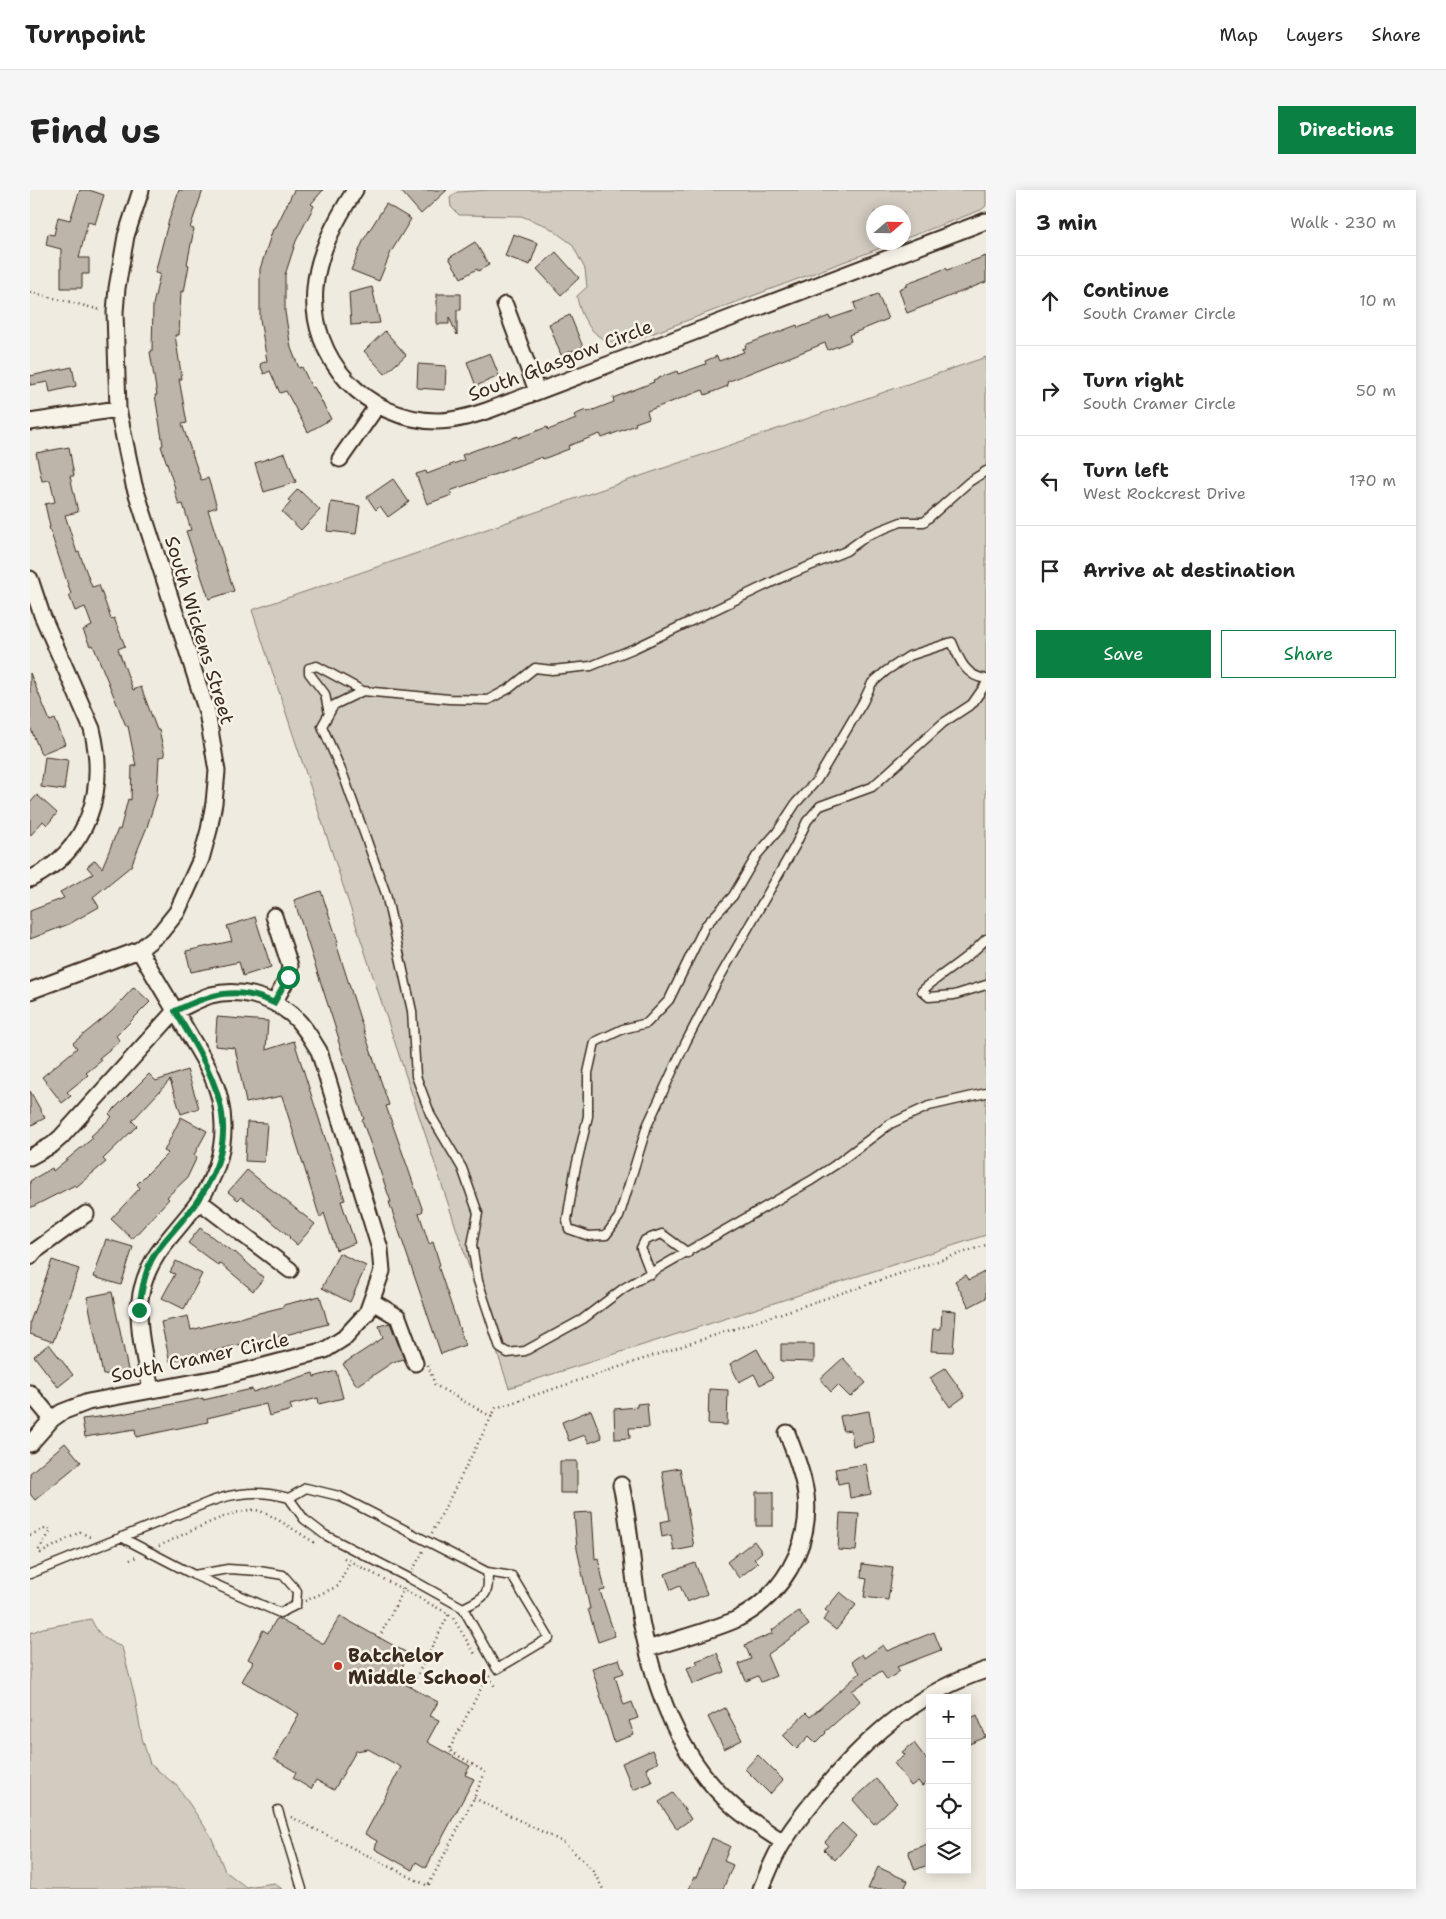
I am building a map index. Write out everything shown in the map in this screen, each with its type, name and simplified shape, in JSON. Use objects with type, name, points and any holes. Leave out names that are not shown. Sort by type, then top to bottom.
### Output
[{"type":"street","name":"South Wickens Street","points":[[30,991],[139,950],[162,932],[172,918],[198,866],[209,830],[214,802],[217,771],[207,712],[134,484],[118,409],[115,312],[117,288],[126,236],[141,190]]},
{"type":"street","name":"South Glasgow Circle","points":[[355,190],[336,220],[319,264],[315,288],[317,325],[333,364],[342,377],[358,392],[377,406],[401,416],[422,420],[446,420],[471,416],[986,221]]},
{"type":"street","points":[[505,305],[537,391]]},
{"type":"street","points":[[340,459],[377,406]]},
{"type":"street","points":[[30,422],[118,409]]},
{"type":"street","points":[[30,579],[42,615],[92,729],[96,744],[98,775],[93,806],[88,820],[73,845],[49,868],[30,880]]},
{"type":"street","points":[[274,916],[290,966],[288,977],[274,1003]]},
{"type":"street","points":[[139,950],[210,1072],[222,1109],[223,1139],[219,1163],[199,1201],[152,1258],[142,1288],[140,1320],[151,1390]]},
{"type":"street","name":"South Cramer Circle","points":[[30,1157],[52,1145],[61,1137],[175,1011],[198,1000],[222,994],[253,995],[274,1003],[292,1015],[306,1031],[319,1051],[380,1250],[382,1271],[367,1313],[352,1332],[326,1350],[222,1377],[88,1402],[62,1412],[52,1419],[30,1444]]},
{"type":"street","points":[[199,1201],[290,1270]]},
{"type":"street","points":[[30,1257],[35,1251],[86,1214]]},
{"type":"street","points":[[372,1302],[398,1317],[415,1363]]},
{"type":"street","points":[[30,1393],[52,1419]]},
{"type":"street","points":[[648,1649],[736,1619],[760,1604],[780,1584],[803,1541],[807,1511],[803,1480],[787,1434]]},
{"type":"street","points":[[620,1485],[627,1510],[636,1592],[648,1649],[667,1713],[692,1759],[718,1792],[748,1819],[783,1842]]},
{"type":"street","points":[[761,1889],[783,1842],[807,1808],[868,1741],[889,1722],[932,1693],[971,1674],[986,1670]]},
{"type":"lane","points":[[329,714],[325,694],[309,674],[309,668],[317,666],[363,691],[449,699],[488,700],[510,688],[535,668],[552,670],[591,666],[635,648],[783,577],[846,551],[868,535],[901,522],[924,522],[969,482],[986,471]]},
{"type":"lane","points":[[986,680],[978,678],[963,667],[952,642],[909,656],[872,683],[863,702],[817,780],[796,803],[777,832],[757,855],[733,896],[705,926],[670,1000],[647,1023],[623,1029],[595,1042],[588,1073],[588,1116],[575,1171],[567,1220],[569,1228],[589,1236],[606,1235],[619,1217],[647,1126],[669,1078],[716,982],[807,821],[820,806],[872,787],[943,723],[972,704],[986,684]]},
{"type":"lane","points":[[363,691],[334,705],[322,726],[344,777],[386,894],[412,1011],[416,1076],[431,1116],[462,1168],[478,1213],[472,1246],[478,1281],[500,1348],[508,1353],[525,1351],[583,1319],[624,1288],[820,1176],[890,1124],[929,1106],[986,1093]]},
{"type":"lane","points":[[986,939],[979,947],[938,976],[922,990],[929,997],[954,995],[986,985]]},
{"type":"lane","points":[[651,1274],[642,1248],[645,1240],[662,1234],[688,1253]]},
{"type":"lane","points":[[30,1574],[229,1495],[252,1492],[289,1498],[306,1488],[339,1496],[486,1572],[512,1576],[549,1638],[497,1669],[463,1608],[325,1535],[304,1519],[289,1498]]},
{"type":"lane","points":[[121,1537],[194,1575],[280,1613],[296,1605],[296,1591],[283,1575],[259,1570],[228,1570],[194,1575]]},
{"type":"lane","points":[[463,1608],[483,1598],[489,1586],[486,1572]]},
{"type":"lane","points":[[278,1810],[302,1889]]},
{"type":"path","points":[[30,292],[93,309],[115,312]]},
{"type":"path","points":[[380,1638],[496,1408],[986,1245]]},
{"type":"path","points":[[415,1363],[425,1355],[435,1385],[492,1417]]},
{"type":"path","points":[[130,1560],[222,1517],[258,1510],[318,1544]]},
{"type":"path","points":[[30,1535],[47,1528],[51,1531],[38,1551],[41,1553],[80,1532],[92,1538]]},
{"type":"path","points":[[342,1557],[449,1614],[478,1658]]},
{"type":"path","points":[[296,1605],[338,1586],[350,1561]]},
{"type":"path","points":[[411,1687],[449,1614]]},
{"type":"path","points":[[278,1810],[428,1886],[486,1772],[449,1750],[488,1675],[496,1686]]},
{"type":"path","points":[[474,1798],[563,1842],[592,1869],[603,1889]]},
{"type":"shaded area","points":[[490,190],[986,190],[986,206],[981,210],[911,236],[911,205],[866,205],[866,250],[875,250],[627,343],[612,342],[601,338],[586,322],[577,296],[587,287],[585,269],[572,244],[547,226],[521,216],[459,215],[451,207],[450,198],[457,192]]},
{"type":"shaded area","points":[[986,357],[986,1235],[509,1388],[252,610]]},
{"type":"shaded area","points":[[91,1619],[103,1637],[122,1647],[135,1698],[142,1738],[150,1764],[178,1787],[211,1836],[225,1871],[246,1887],[274,1883],[282,1889],[30,1889],[30,1633],[43,1628]]},
{"type":"building","points":[[80,190],[89,190],[104,195],[95,224],[88,222],[79,258],[89,258],[89,274],[82,274],[82,288],[61,288],[61,249],[46,245],[48,234],[54,235],[58,217],[70,220]]},
{"type":"building","points":[[179,190],[203,190],[190,228],[194,229],[187,264],[189,265],[184,292],[181,291],[179,335],[175,335],[182,379],[179,379],[187,423],[182,424],[201,480],[208,478],[217,507],[208,510],[234,591],[209,599],[186,531],[191,530],[183,504],[179,505],[161,446],[163,445],[150,352],[152,351],[153,305],[160,274],[155,273]]},
{"type":"building","points":[[294,190],[323,190],[311,204],[314,206],[296,241],[285,275],[285,312],[291,348],[299,368],[302,367],[331,419],[308,432],[286,391],[280,393],[270,371],[264,374],[260,364],[267,361],[260,319],[260,269],[273,229],[275,229]]},
{"type":"building","points":[[400,190],[447,190],[421,214]]},
{"type":"building","points":[[386,204],[411,219],[391,252],[379,281],[351,270],[364,239]]},
{"type":"building","points":[[513,234],[538,243],[530,265],[505,256]]},
{"type":"building","points":[[475,242],[489,265],[461,278],[449,258]]},
{"type":"building","points":[[556,252],[579,278],[561,295],[537,269]]},
{"type":"building","points":[[986,256],[986,282],[907,313],[899,289],[907,286],[907,283],[946,268],[947,270]]},
{"type":"building","points":[[372,287],[380,323],[351,325],[349,293]]},
{"type":"building","points":[[437,294],[461,294],[461,310],[457,310],[457,335],[449,317],[449,324],[437,324]]},
{"type":"building","points":[[878,294],[888,319],[849,335],[851,341],[828,350],[825,343],[727,382],[728,386],[705,395],[703,390],[647,411],[649,418],[635,423],[636,425],[602,438],[600,434],[568,446],[569,449],[543,459],[542,457],[450,491],[452,495],[427,504],[416,474],[426,471],[427,474],[464,460],[462,455],[478,449],[518,436],[518,438],[547,427],[548,430],[576,419],[574,415],[614,402],[613,398],[654,382],[653,380],[677,371],[678,374],[706,364],[705,361],[717,356],[719,361],[744,352],[742,349],[746,348],[745,345],[797,325],[798,328],[829,316],[830,319],[856,310],[854,303]]},
{"type":"building","points":[[570,315],[583,347],[561,355],[549,324]]},
{"type":"building","points":[[385,331],[406,355],[385,374],[364,351]]},
{"type":"building","points":[[490,353],[499,376],[476,386],[467,362]]},
{"type":"building","points":[[418,364],[446,366],[445,390],[417,388]]},
{"type":"building","points":[[72,367],[76,386],[50,392],[48,382],[30,385],[30,376]]},
{"type":"building","points":[[69,447],[74,476],[70,476],[78,512],[65,515],[77,553],[79,552],[92,587],[99,585],[111,619],[114,618],[125,646],[118,649],[133,690],[141,687],[157,730],[159,730],[165,756],[159,757],[157,795],[147,827],[131,866],[93,897],[99,907],[69,924],[30,939],[30,911],[64,898],[60,892],[93,874],[87,867],[95,860],[102,868],[118,829],[120,830],[128,799],[131,800],[132,766],[136,766],[128,726],[126,726],[93,645],[90,646],[83,630],[92,626],[85,607],[75,611],[49,527],[45,504],[55,502],[50,480],[42,481],[36,453]]},
{"type":"building","points":[[285,453],[296,482],[264,492],[255,463]]},
{"type":"building","points":[[393,479],[409,502],[388,517],[380,506],[376,510],[367,497]]},
{"type":"building","points":[[298,489],[320,510],[301,530],[282,512],[291,502],[288,500]]},
{"type":"building","points":[[331,502],[360,506],[356,534],[327,531]]},
{"type":"building","points":[[30,673],[50,721],[55,719],[65,744],[41,754],[30,727]]},
{"type":"building","points":[[45,757],[68,760],[64,790],[41,787]]},
{"type":"building","points":[[37,795],[57,813],[47,825],[43,821],[30,836],[30,803]]},
{"type":"building","points":[[321,891],[360,1019],[389,1105],[386,1106],[423,1211],[419,1213],[429,1244],[433,1242],[440,1265],[438,1266],[465,1345],[441,1354],[362,1120],[364,1119],[294,900]]},
{"type":"building","points":[[255,917],[271,967],[243,976],[239,962],[191,972],[186,951],[232,941],[227,926]]},
{"type":"building","points":[[134,987],[150,1002],[116,1036],[120,1041],[99,1058],[101,1061],[86,1073],[88,1075],[67,1092],[71,1096],[62,1103],[42,1077],[77,1048],[73,1043],[111,1012]]},
{"type":"building","points":[[217,1017],[268,1021],[266,1050],[294,1041],[345,1200],[341,1201],[355,1243],[336,1250],[324,1213],[320,1218],[282,1096],[246,1103],[235,1048],[215,1046]]},
{"type":"building","points":[[187,1070],[199,1108],[181,1114],[170,1080],[132,1121],[137,1126],[103,1159],[106,1162],[76,1187],[75,1185],[30,1208],[30,1181],[52,1168],[53,1171],[93,1138],[91,1136],[112,1117],[109,1114],[149,1074],[156,1081]]},
{"type":"building","points":[[30,1091],[45,1118],[30,1126]]},
{"type":"building","points":[[181,1117],[207,1131],[194,1155],[197,1157],[187,1178],[167,1197],[169,1199],[132,1239],[111,1219],[140,1188],[137,1184],[168,1153],[164,1151]]},
{"type":"building","points":[[247,1122],[267,1123],[264,1162],[245,1161]]},
{"type":"building","points":[[247,1170],[315,1224],[297,1245],[262,1213],[241,1197],[238,1200],[228,1192]]},
{"type":"building","points":[[200,1228],[235,1252],[264,1278],[253,1291],[220,1263],[219,1266],[188,1243]]},
{"type":"building","points":[[106,1239],[133,1247],[121,1285],[94,1277]]},
{"type":"building","points":[[339,1253],[366,1266],[350,1302],[322,1288]]},
{"type":"building","points":[[52,1260],[79,1269],[53,1342],[30,1334],[30,1322]]},
{"type":"building","points":[[176,1261],[202,1274],[184,1309],[162,1298],[175,1274],[170,1272]]},
{"type":"building","points":[[986,1271],[986,1298],[969,1307],[955,1281],[966,1275],[969,1280]]},
{"type":"building","points":[[112,1292],[128,1370],[103,1375],[87,1297]]},
{"type":"building","points":[[320,1296],[328,1324],[243,1346],[242,1344],[170,1362],[161,1322],[188,1316],[191,1330]]},
{"type":"building","points":[[942,1310],[956,1311],[953,1352],[931,1351],[933,1329],[941,1329]]},
{"type":"building","points":[[390,1323],[404,1359],[393,1362],[357,1386],[343,1364],[383,1338],[379,1326]]},
{"type":"building","points":[[49,1344],[73,1375],[58,1387],[34,1356]]},
{"type":"building","points":[[781,1344],[814,1344],[814,1362],[781,1361]]},
{"type":"building","points":[[757,1349],[773,1378],[760,1385],[754,1374],[739,1382],[730,1364]]},
{"type":"building","points":[[843,1358],[866,1383],[850,1397],[838,1385],[831,1392],[820,1379]]},
{"type":"building","points":[[945,1368],[965,1396],[950,1407],[930,1378]]},
{"type":"building","points":[[336,1371],[343,1398],[319,1404],[318,1398],[290,1405],[292,1410],[269,1416],[266,1404],[207,1418],[208,1422],[136,1437],[135,1429],[85,1437],[82,1419],[122,1414],[203,1398],[203,1400],[252,1389],[253,1392],[313,1373],[314,1377]]},
{"type":"building","points":[[709,1389],[728,1390],[727,1425],[708,1424]]},
{"type":"building","points":[[647,1403],[649,1427],[629,1428],[630,1438],[615,1439],[614,1409],[637,1407],[637,1404]]},
{"type":"building","points":[[591,1410],[602,1438],[589,1443],[585,1435],[569,1441],[562,1422]]},
{"type":"building","points":[[869,1411],[874,1442],[853,1446],[851,1430],[843,1431],[840,1416]]},
{"type":"building","points":[[65,1443],[81,1462],[35,1500],[30,1494],[30,1473]]},
{"type":"building","points":[[560,1461],[577,1461],[577,1493],[560,1493]]},
{"type":"building","points":[[866,1464],[871,1494],[850,1498],[848,1482],[838,1484],[835,1469]]},
{"type":"building","points":[[680,1468],[694,1547],[674,1551],[671,1535],[662,1537],[660,1522],[670,1520],[662,1471]]},
{"type":"building","points":[[756,1492],[773,1492],[773,1526],[756,1526]]},
{"type":"building","points":[[592,1512],[595,1559],[598,1558],[605,1590],[600,1591],[615,1636],[598,1642],[588,1609],[590,1609],[577,1549],[574,1513]]},
{"type":"building","points":[[840,1513],[859,1514],[856,1551],[838,1550]]},
{"type":"building","points":[[754,1541],[762,1552],[754,1559],[758,1563],[739,1578],[727,1562]]},
{"type":"building","points":[[695,1563],[707,1594],[687,1602],[680,1586],[671,1590],[665,1574]]},
{"type":"building","points":[[862,1564],[893,1568],[888,1600],[864,1597],[867,1579],[861,1578]]},
{"type":"building","points":[[840,1592],[856,1605],[836,1630],[823,1620],[829,1613],[825,1610]]},
{"type":"building","points":[[799,1611],[809,1625],[767,1655],[776,1676],[761,1682],[758,1676],[746,1681],[739,1664],[751,1659],[745,1645],[773,1633],[772,1630]]},
{"type":"building","points":[[340,1616],[409,1654],[396,1679],[438,1702],[430,1716],[439,1720],[427,1742],[470,1766],[465,1775],[474,1779],[426,1868],[416,1862],[412,1870],[375,1849],[377,1841],[365,1834],[401,1767],[368,1749],[356,1751],[334,1790],[316,1780],[311,1789],[293,1778],[296,1772],[274,1759],[299,1714],[242,1681],[253,1662],[248,1659],[263,1630],[268,1633],[277,1618],[324,1644]]},
{"type":"building","points":[[934,1632],[941,1650],[897,1667],[900,1671],[887,1680],[881,1671],[852,1691],[860,1701],[825,1732],[816,1743],[809,1736],[797,1749],[783,1735],[806,1713],[810,1717],[860,1673],[852,1661],[862,1654],[864,1658],[883,1645],[887,1651]]},
{"type":"building","points":[[717,1653],[725,1672],[693,1684],[687,1668],[698,1664],[696,1661]]},
{"type":"building","points":[[619,1659],[624,1673],[615,1676],[624,1705],[632,1702],[638,1718],[629,1721],[634,1735],[614,1742],[592,1668]]},
{"type":"building","points":[[725,1708],[742,1740],[724,1749],[708,1717]]},
{"type":"building","points":[[977,1715],[986,1737],[971,1743],[971,1739],[971,1718]]},
{"type":"building","points":[[914,1743],[926,1759],[926,1783],[922,1786],[918,1781],[911,1786],[894,1763],[905,1755],[902,1752]]},
{"type":"building","points":[[652,1750],[658,1763],[646,1768],[652,1782],[633,1790],[622,1763]]},
{"type":"building","points":[[758,1755],[783,1780],[770,1794],[745,1769]]},
{"type":"building","points":[[876,1779],[897,1803],[874,1824],[853,1800]]},
{"type":"building","points":[[673,1793],[691,1819],[677,1829],[659,1802]]},
{"type":"building","points":[[842,1823],[856,1836],[835,1860],[824,1850],[828,1845],[825,1842]]},
{"type":"building","points":[[712,1838],[730,1846],[724,1861],[733,1865],[723,1889],[689,1889],[694,1877],[696,1878]]},
{"type":"building","points":[[926,1844],[926,1866],[915,1870],[908,1851]]},
{"type":"building","points":[[878,1867],[908,1881],[904,1889],[868,1889]]},
{"type":"place","name":"Batchelor Middle School","points":[[338,1666]]},
{"type":"route","points":[[139,1310],[142,1288],[152,1258],[199,1201],[219,1163],[222,1150],[223,1119],[216,1085],[175,1011],[211,995],[222,994],[253,995],[274,1003],[288,977]]}]
